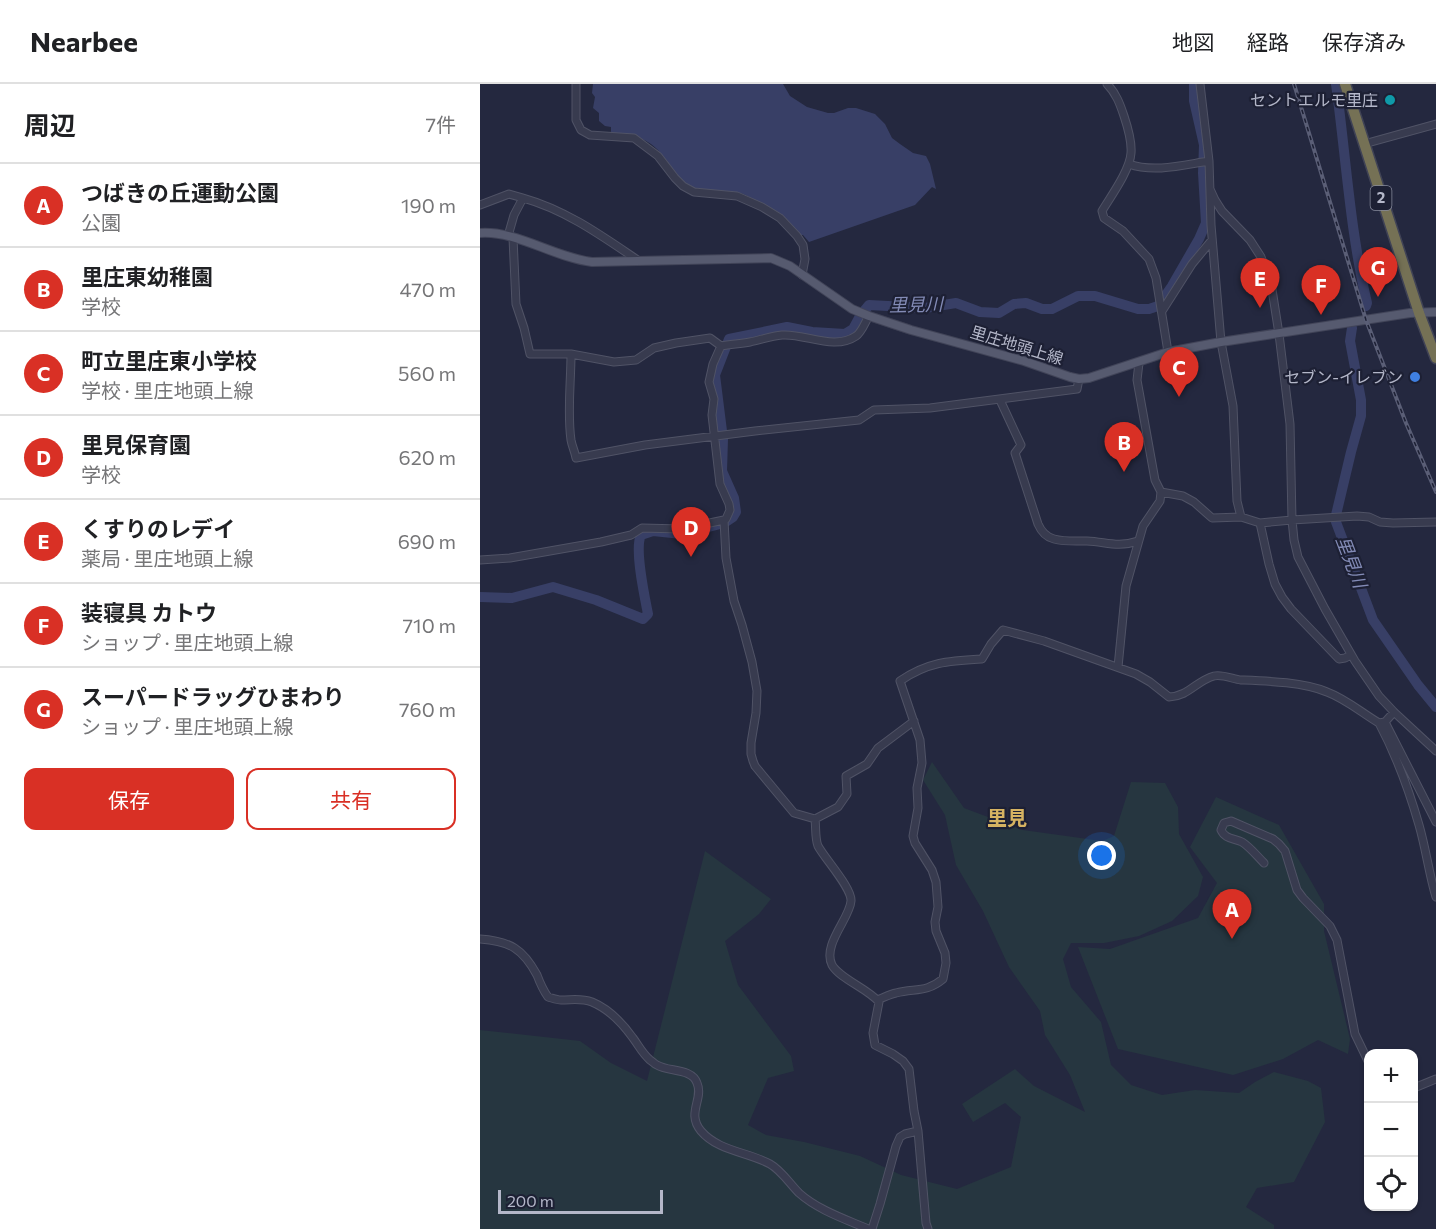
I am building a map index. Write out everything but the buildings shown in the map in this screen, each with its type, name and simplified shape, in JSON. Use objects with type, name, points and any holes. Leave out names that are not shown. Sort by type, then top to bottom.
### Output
[{"type":"highway","name":"2","points":[[1345,84],[1419,313],[1436,358]]},
{"type":"main road","name":"里庄地頭上線","points":[[480,233],[495,233],[511,237],[584,261],[771,258],[790,266],[864,315],[1079,379],[1139,363],[1168,352],[1221,342],[1436,312]]},
{"type":"street","points":[[576,84],[576,120],[582,130],[590,135],[634,138],[658,156],[683,186],[694,192],[737,196],[780,218],[803,245],[805,259],[802,274]]},
{"type":"street","points":[[1107,84],[1120,104],[1128,130],[1131,153],[1129,164],[1102,211],[1104,218],[1123,231],[1149,259],[1156,278],[1168,352]]},
{"type":"street","points":[[1200,84],[1209,161],[1212,240],[1221,342],[1233,406],[1237,501],[1241,517]]},
{"type":"street","points":[[1364,144],[1436,124]]},
{"type":"street","points":[[1129,164],[1150,168],[1209,161]]},
{"type":"street","points":[[1210,189],[1222,211],[1250,240],[1261,256],[1270,283],[1290,424],[1292,520],[1298,557],[1351,655],[1379,696],[1436,751]]},
{"type":"street","points":[[480,205],[509,195],[544,204],[582,223],[639,261]]},
{"type":"street","points":[[523,198],[514,215],[511,237],[516,304],[530,354],[571,354],[614,362],[636,360],[654,348],[710,338],[722,346],[748,343],[781,335],[834,342],[856,336],[864,315]]},
{"type":"street","points":[[1161,307],[1212,240]]},
{"type":"street","points":[[480,560],[510,558],[601,542],[631,535],[642,528],[681,529],[726,519],[730,510],[720,484],[712,415],[714,399],[709,382],[713,364],[722,346]]},
{"type":"street","points":[[571,354],[569,399],[571,440],[576,458],[645,445],[859,420],[874,410],[930,408],[1077,389],[1079,379]]},
{"type":"street","points":[[1118,668],[1126,586],[1143,526],[1160,501],[1161,492],[1155,480],[1137,380],[1139,363]]},
{"type":"street","points":[[1000,400],[1021,445],[1015,453],[1042,532],[1052,539],[1070,542],[1089,541],[1126,545],[1138,541]]},
{"type":"street","points":[[1161,492],[1183,496],[1194,502],[1212,518],[1241,517],[1260,523],[1357,516],[1393,523],[1436,522]]},
{"type":"street","points":[[724,520],[726,558],[734,602],[752,662],[757,691],[751,754],[753,761],[794,813],[815,819],[837,807],[847,794],[846,776],[867,764],[878,748],[914,721]]},
{"type":"street","points":[[1260,523],[1269,564],[1282,597],[1339,659],[1351,655]]},
{"type":"street","points":[[877,1000],[895,993],[924,990],[935,986],[943,979],[946,963],[945,953],[936,931],[935,921],[938,907],[936,882],[913,836],[918,808],[917,788],[922,763],[920,740],[900,681],[923,667],[938,663],[982,660],[991,644],[1003,630],[1044,641],[1145,678],[1169,697],[1178,696],[1216,675],[1327,692],[1382,722],[1436,822]]},
{"type":"street","points":[[1382,722],[1394,712]]},
{"type":"street","points":[[1382,722],[1411,799],[1436,897]]},
{"type":"street","points":[[815,819],[817,844],[848,890],[851,900],[835,934],[830,960],[838,972],[873,995],[879,1002],[873,1033],[875,1045],[903,1061],[909,1069],[928,1229]]},
{"type":"street","points":[[1264,863],[1243,843],[1222,834],[1224,823],[1231,821],[1273,839],[1285,851],[1297,890],[1330,926],[1337,940],[1355,1034],[1364,1053]]},
{"type":"street","points":[[480,939],[512,945],[524,954],[548,997],[560,1000],[577,999],[593,1003],[609,1012],[621,1023],[644,1054],[657,1066],[689,1074],[695,1079],[699,1091],[694,1113],[695,1122],[706,1136],[733,1150],[772,1164],[800,1194],[820,1207],[870,1229],[900,1137],[918,1131]]},
{"type":"street","points":[[1418,1086],[1436,1079]]},
{"type":"shaded area","points":[[932,762],[964,808],[1023,830],[1102,841],[1114,836],[1131,782],[1165,783],[1178,807],[1179,834],[1203,877],[1198,896],[1172,921],[1139,936],[1104,943],[1071,943],[1063,959],[1071,987],[1101,1022],[1111,1065],[1131,1085],[1162,1095],[1195,1090],[1239,1093],[1274,1072],[1308,1081],[1321,1088],[1325,1122],[1294,1182],[1257,1188],[1246,1207],[1274,1225],[1274,1229],[480,1229],[480,1030],[580,1041],[611,1063],[647,1081],[705,851],[771,899],[759,914],[725,941],[738,985],[791,1056],[794,1071],[768,1078],[748,1125],[766,1135],[860,1156],[901,1175],[957,1189],[1011,1167],[1021,1117],[1005,1103],[973,1122],[962,1104],[1015,1069],[1034,1086],[1085,1112],[1070,1075],[1045,1035],[1040,1011],[1009,967],[983,911],[956,865],[945,815],[923,780]]},
{"type":"shaded area","points":[[1216,797],[1279,825],[1324,904],[1324,931],[1350,1039],[1348,1054],[1318,1040],[1283,1059],[1233,1075],[1118,1049],[1078,947],[1110,949],[1198,918],[1217,883],[1190,847]]},
{"type":"water","points":[[593,84],[783,84],[790,96],[807,107],[828,113],[856,108],[875,114],[885,124],[892,138],[913,153],[926,156],[936,189],[932,187],[915,205],[809,242],[803,235],[752,198],[736,192],[702,192],[691,187],[683,183],[651,144],[636,137],[611,133],[611,127],[599,121],[599,113],[593,108],[595,97],[592,93]]},
{"type":"waterway","name":"里見川","points":[[480,597],[512,598],[553,587],[596,600],[643,619],[648,614],[639,562],[641,535],[653,531],[682,534],[724,523],[736,512],[734,498],[722,471],[723,439],[715,375],[729,339],[787,327],[812,332],[845,334],[853,329],[869,305],[925,308],[956,303],[980,312],[999,313],[1014,304],[1026,303],[1042,309],[1052,309],[1078,296],[1095,296],[1138,309],[1158,306],[1172,286],[1206,223],[1204,145],[1194,101],[1194,84]]},
{"type":"waterway","name":"里見川","points":[[1336,84],[1352,221],[1366,306]]},
{"type":"waterway","name":"里見川","points":[[1352,328],[1350,341],[1361,400],[1361,416],[1336,522],[1373,620],[1436,707]]},
{"type":"railway","points":[[1294,84],[1366,320],[1436,492]]},
{"type":"place","name":"セントエルモ里庄","points":[[1390,100]]},
{"type":"place","name":"スーパードラッグひまわり","points":[[1378,297]]},
{"type":"place","name":"くすりのレデイ","points":[[1260,308]]},
{"type":"place","name":"装寝具 カトウ","points":[[1321,315]]},
{"type":"place","name":"セブン-イレブン","points":[[1415,377]]},
{"type":"place","name":"町立里庄東小学校","points":[[1179,397]]},
{"type":"place","name":"里庄東幼稚園","points":[[1124,472]]},
{"type":"place","name":"里見保育園","points":[[691,557]]},
{"type":"place","name":"つばきの丘運動公園","points":[[1232,939]]},
{"type":"district","name":"里見","points":[[1007,818]]}]
